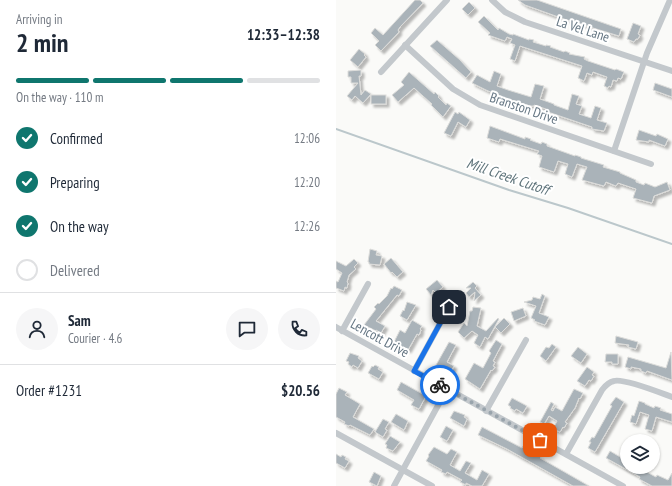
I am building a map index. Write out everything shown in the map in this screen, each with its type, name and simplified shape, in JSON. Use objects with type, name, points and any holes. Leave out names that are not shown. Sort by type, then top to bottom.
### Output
[{"type":"street","points":[[381,72],[448,0]]},
{"type":"street","name":"La Vel Lane","points":[[492,0],[505,12],[525,22],[672,71]]},
{"type":"street","points":[[614,151],[644,62],[670,0]]},
{"type":"street","name":"Branston Drive","points":[[405,45],[453,89],[480,105],[651,164]]},
{"type":"street","points":[[342,331],[368,284]]},
{"type":"street","points":[[414,371],[449,307]]},
{"type":"street","name":"Lencott Drive","points":[[336,327],[623,486]]},
{"type":"street","points":[[486,411],[526,340]]},
{"type":"street","points":[[566,454],[602,390],[610,383],[614,381],[623,381],[672,397]]},
{"type":"street","points":[[394,486],[448,390]]},
{"type":"street","points":[[336,433],[432,486]]},
{"type":"building","points":[[415,0],[420,0],[423,3],[400,27],[398,30],[399,32],[381,51],[375,45],[379,41],[371,33],[375,28],[383,35]]},
{"type":"building","points":[[518,0],[537,0],[621,29],[619,36],[564,19],[525,5]]},
{"type":"building","points":[[469,2],[475,8],[468,15],[462,9]]},
{"type":"building","points":[[484,16],[498,30],[499,28],[509,34],[534,40],[533,42],[551,46],[550,47],[570,53],[569,54],[585,57],[584,59],[588,61],[624,72],[621,79],[618,78],[617,81],[613,80],[611,87],[609,86],[608,88],[604,86],[607,77],[593,72],[592,75],[587,73],[584,81],[578,78],[582,66],[520,46],[515,61],[510,59],[515,45],[510,43],[512,39],[507,37],[505,41],[488,35],[490,33],[478,22]]},
{"type":"building","points":[[633,23],[641,26],[638,34],[640,35],[634,42],[627,39]]},
{"type":"building","points":[[437,40],[471,72],[466,78],[430,46]]},
{"type":"building","points":[[359,49],[365,54],[364,55],[366,57],[358,67],[350,60]]},
{"type":"building","points":[[361,70],[361,76],[359,76],[361,95],[365,90],[371,94],[363,103],[355,96],[352,100],[347,96],[358,83],[351,83],[351,77],[348,77],[348,71]]},
{"type":"building","points":[[494,71],[501,74],[497,86],[508,90],[531,97],[535,84],[544,86],[540,99],[568,110],[572,94],[579,96],[576,104],[582,106],[579,114],[591,118],[595,106],[601,108],[597,120],[607,123],[604,131],[592,129],[592,127],[545,111],[546,109],[534,105],[530,106],[505,98],[472,83],[477,75],[490,82]]},
{"type":"building","points":[[409,72],[434,94],[435,92],[446,105],[447,103],[451,106],[443,117],[431,105],[432,104],[414,88],[398,102],[392,95],[404,85],[401,82]]},
{"type":"building","points":[[655,83],[672,89],[672,97],[653,90]]},
{"type":"building","points":[[371,95],[386,95],[386,104],[371,104]]},
{"type":"building","points":[[455,112],[458,114],[459,112],[470,120],[466,127],[458,122],[451,136],[444,133]]},
{"type":"building","points":[[490,126],[525,139],[525,137],[531,139],[530,140],[541,144],[542,142],[547,144],[547,146],[604,165],[603,167],[620,172],[644,185],[645,183],[655,187],[667,182],[670,190],[654,196],[652,203],[633,198],[636,189],[618,183],[616,186],[606,182],[604,186],[582,180],[587,167],[577,164],[572,177],[565,174],[568,164],[558,161],[554,172],[539,167],[542,156],[537,154],[539,151],[500,139],[499,142],[487,138]]},
{"type":"building","points":[[639,130],[656,136],[657,134],[668,139],[665,146],[649,140],[649,142],[636,140]]},
{"type":"building","points":[[370,249],[377,251],[376,255],[382,256],[380,265],[369,264]]},
{"type":"building","points":[[391,258],[403,272],[397,277],[392,272],[391,273],[384,264]]},
{"type":"building","points":[[354,259],[358,263],[354,267],[356,269],[349,275],[347,288],[345,287],[344,291],[336,288],[336,281],[338,282],[342,273],[336,269],[336,261],[346,266]]},
{"type":"building","points":[[437,280],[443,287],[436,293],[433,290],[431,295],[426,289]]},
{"type":"building","points":[[473,282],[477,286],[475,288],[481,295],[474,301],[475,292],[469,297],[466,293],[471,288],[466,288]]},
{"type":"building","points":[[394,286],[402,290],[399,296],[397,295],[376,321],[385,326],[381,333],[364,325],[376,309],[374,307],[387,296],[391,288],[392,289]]},
{"type":"building","points":[[542,294],[545,296],[539,313],[549,317],[545,325],[534,321],[535,320],[531,318],[536,306],[524,302],[532,300],[533,297],[540,299]]},
{"type":"building","points":[[407,302],[416,305],[407,320],[400,316],[403,310],[404,311]]},
{"type":"building","points":[[473,307],[481,308],[477,326],[486,331],[498,318],[499,319],[488,339],[485,337],[480,347],[474,343],[478,335],[472,331],[464,338],[458,332],[464,323],[467,326],[470,311],[472,311]]},
{"type":"building","points":[[523,308],[526,316],[514,321],[511,312]]},
{"type":"building","points":[[504,318],[510,324],[501,333],[495,327]]},
{"type":"building","points":[[412,320],[422,326],[419,335],[417,334],[408,350],[397,346],[398,344],[394,342],[400,330],[405,333]]},
{"type":"building","points":[[616,336],[638,342],[636,349],[628,347],[629,345],[615,343]]},
{"type":"building","points":[[496,340],[502,344],[493,361],[495,362],[493,366],[495,367],[492,371],[491,370],[480,389],[465,379],[474,363],[483,368],[491,353],[489,351]]},
{"type":"building","points":[[449,342],[456,345],[447,362],[454,366],[450,373],[438,368],[439,367],[436,365]]},
{"type":"building","points":[[552,344],[556,347],[546,361],[540,356],[546,347],[549,348]]},
{"type":"building","points":[[578,347],[587,354],[581,363],[571,356]]},
{"type":"building","points":[[671,352],[672,380],[647,371],[646,373],[641,371],[641,369],[631,367],[631,369],[625,367],[628,357],[666,368]]},
{"type":"building","points":[[350,353],[359,356],[358,358],[362,361],[358,368],[353,365],[352,367],[348,364],[349,362],[346,361]]},
{"type":"building","points":[[606,354],[618,354],[618,364],[605,362]]},
{"type":"building","points":[[375,365],[383,372],[379,379],[368,373],[372,366],[373,367]]},
{"type":"building","points":[[587,367],[594,372],[592,375],[594,376],[585,386],[577,381]]},
{"type":"building","points":[[401,382],[426,396],[419,409],[411,405],[414,400],[397,390]]},
{"type":"building","points":[[339,388],[347,392],[345,395],[360,404],[353,417],[374,429],[370,435],[350,425],[344,424],[345,422],[336,417],[336,394]]},
{"type":"building","points":[[574,389],[583,393],[565,422],[567,423],[560,432],[553,429],[557,421],[549,416],[544,424],[540,422],[551,402],[554,404],[551,410],[553,411],[555,407],[562,411]]},
{"type":"building","points":[[616,397],[624,402],[595,452],[588,448],[591,442],[589,442],[592,437],[594,438],[612,406],[610,405]]},
{"type":"building","points":[[512,398],[527,406],[523,413],[516,409],[515,411],[510,408],[511,407],[508,405]]},
{"type":"building","points":[[639,401],[654,408],[655,406],[661,408],[660,410],[672,414],[672,422],[656,417],[652,431],[645,429],[649,415],[640,412],[636,424],[630,422],[632,415],[634,416]]},
{"type":"building","points":[[454,411],[465,415],[464,417],[467,419],[464,426],[450,418]]},
{"type":"building","points":[[396,414],[408,421],[404,430],[391,422]]},
{"type":"building","points":[[383,419],[389,422],[383,437],[375,432]]},
{"type":"building","points":[[446,426],[453,430],[447,441],[440,437]]},
{"type":"building","points":[[482,427],[522,448],[523,446],[527,449],[527,451],[541,457],[540,458],[589,486],[573,486],[507,449],[478,435]]},
{"type":"building","points":[[390,436],[400,442],[393,451],[386,448],[387,445],[385,444]]},
{"type":"building","points":[[434,447],[447,454],[451,449],[457,452],[450,465],[460,471],[466,461],[471,463],[465,473],[477,480],[482,470],[489,474],[482,486],[472,486],[466,483],[466,485],[460,482],[462,480],[447,472],[446,474],[441,472],[442,470],[426,461],[429,456],[428,455]]},
{"type":"building","points":[[610,451],[620,457],[620,466],[606,458]]},
{"type":"building","points":[[336,454],[341,457],[342,455],[346,457],[345,459],[349,461],[345,468],[336,463]]},
{"type":"building","points":[[374,472],[381,476],[377,486],[369,482]]},
{"type":"building","points":[[672,473],[672,486],[652,486],[639,479],[640,477],[635,474],[651,474],[656,477],[657,475],[668,480]]},
{"type":"waterway","name":"Mill Creek Cutoff","points":[[336,129],[509,190],[568,208],[672,244]]},
{"type":"way so far","points":[[440,385],[540,440]]},
{"type":"route","points":[[440,385],[414,371],[449,307]]}]
